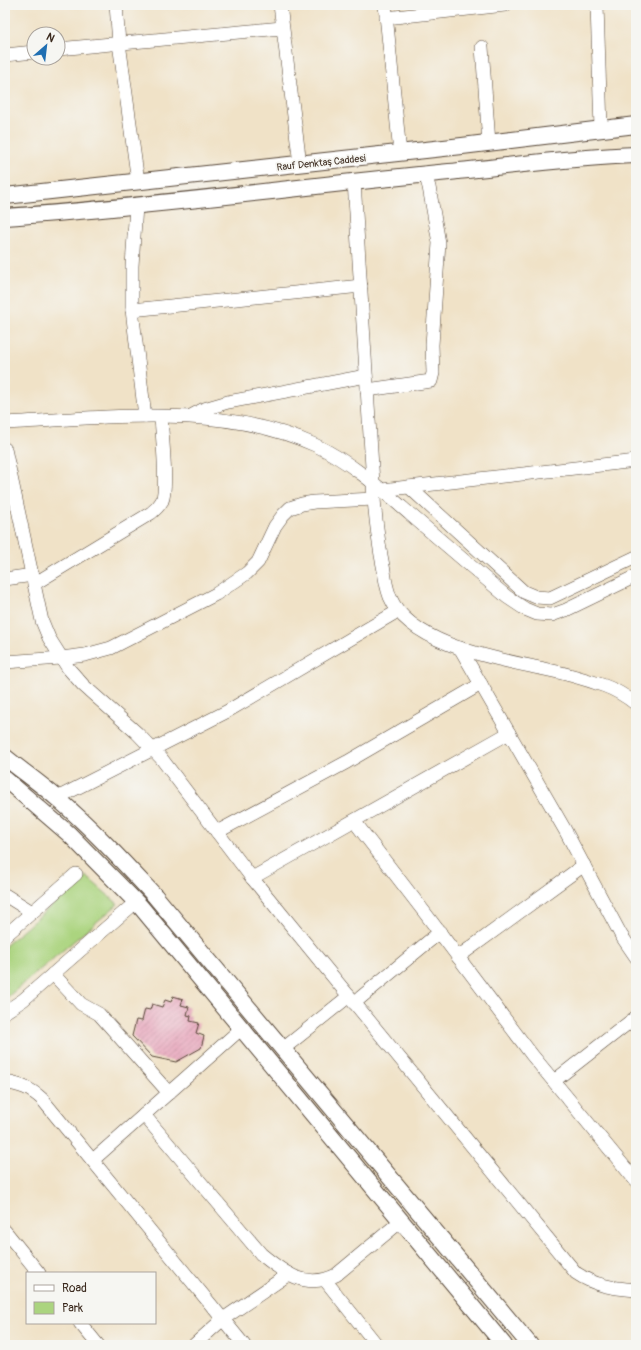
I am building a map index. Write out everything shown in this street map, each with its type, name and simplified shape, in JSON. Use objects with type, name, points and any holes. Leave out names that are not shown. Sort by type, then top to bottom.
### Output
[{"type":"main road","name":"Rauf Denktaş Caddesi","points":[[5,196],[400,153],[636,125]]},
{"type":"main road","points":[[5,217],[136,206],[354,181],[571,159],[636,155]]},
{"type":"main road","points":[[5,757],[57,798],[107,846],[155,896],[530,1345]]},
{"type":"main road","points":[[5,779],[69,834],[136,902],[504,1345]]},
{"type":"street","points":[[116,5],[118,43],[138,182]]},
{"type":"street","points":[[280,5],[300,164]]},
{"type":"street","points":[[385,5],[400,153]]},
{"type":"street","points":[[386,18],[505,5]]},
{"type":"street","points":[[597,5],[601,129]]},
{"type":"street","points":[[66,48],[282,28]]},
{"type":"street","points":[[482,47],[488,143]]},
{"type":"street","points":[[5,55],[26,53]]},
{"type":"street","points":[[367,390],[431,381],[433,373],[432,345],[439,243],[429,187],[425,174]]},
{"type":"street","points":[[354,181],[366,376],[376,491],[378,540],[390,597],[398,611],[408,621],[422,632],[441,642],[522,665],[550,670],[606,686],[626,696],[636,704]]},
{"type":"street","points":[[136,206],[132,266],[132,310],[145,416]]},
{"type":"street","points":[[132,310],[361,286]]},
{"type":"street","points":[[189,417],[204,409],[228,402],[366,376]]},
{"type":"street","points":[[5,423],[145,416],[204,417],[243,422],[286,433],[316,446],[356,470],[376,491],[507,597],[525,609],[537,614],[552,614],[566,610],[636,576]]},
{"type":"street","points":[[5,579],[33,580],[151,513],[157,508],[161,502],[164,486],[161,417]]},
{"type":"street","points":[[5,449],[9,489],[33,580],[42,621],[49,638],[61,658],[84,685],[137,733],[161,758],[252,878],[576,1274],[588,1281],[602,1286],[636,1290]]},
{"type":"street","points":[[5,662],[85,655],[110,648],[216,594],[247,573],[258,562],[275,526],[283,515],[290,508],[302,504],[376,491],[636,461]]},
{"type":"street","points":[[409,487],[524,592],[536,597],[550,598],[636,556]]},
{"type":"street","points":[[57,798],[226,712],[398,611]]},
{"type":"street","points":[[460,648],[565,830],[621,935],[635,954]]},
{"type":"street","points":[[217,832],[347,762],[481,684]]},
{"type":"street","points":[[252,878],[509,733]]},
{"type":"street","points":[[354,821],[440,932],[532,1055],[636,1181]]},
{"type":"street","points":[[458,957],[584,865]]},
{"type":"street","points":[[5,936],[76,874]]},
{"type":"street","points":[[5,895],[32,912]]},
{"type":"street","points":[[5,1012],[23,1000],[136,902]]},
{"type":"street","points":[[283,1049],[440,932]]},
{"type":"street","points":[[53,974],[81,1004],[99,1014],[169,1092]]},
{"type":"street","points":[[554,1081],[636,1017]]},
{"type":"street","points":[[93,1160],[242,1028]]},
{"type":"street","points":[[5,1082],[21,1085],[34,1092],[42,1099],[244,1345]]},
{"type":"street","points":[[144,1115],[261,1254],[278,1268],[300,1279],[325,1280],[336,1275],[401,1220]]},
{"type":"street","points":[[5,1231],[38,1272]]},
{"type":"street","points":[[194,1345],[223,1320],[289,1274]]},
{"type":"street","points":[[325,1280],[377,1345]]},
{"type":"street","points":[[81,1324],[98,1345]]},
{"type":"green space","points":[[86,876],[118,904],[5,999],[5,946]]},
{"type":"building","points":[[173,996],[183,999],[181,1005],[189,1007],[187,1015],[191,1016],[190,1021],[199,1023],[196,1033],[204,1036],[201,1048],[176,1062],[152,1057],[132,1036],[136,1020],[142,1021],[145,1009],[150,1010],[152,1004],[162,1007],[165,1000],[171,1002]]}]
